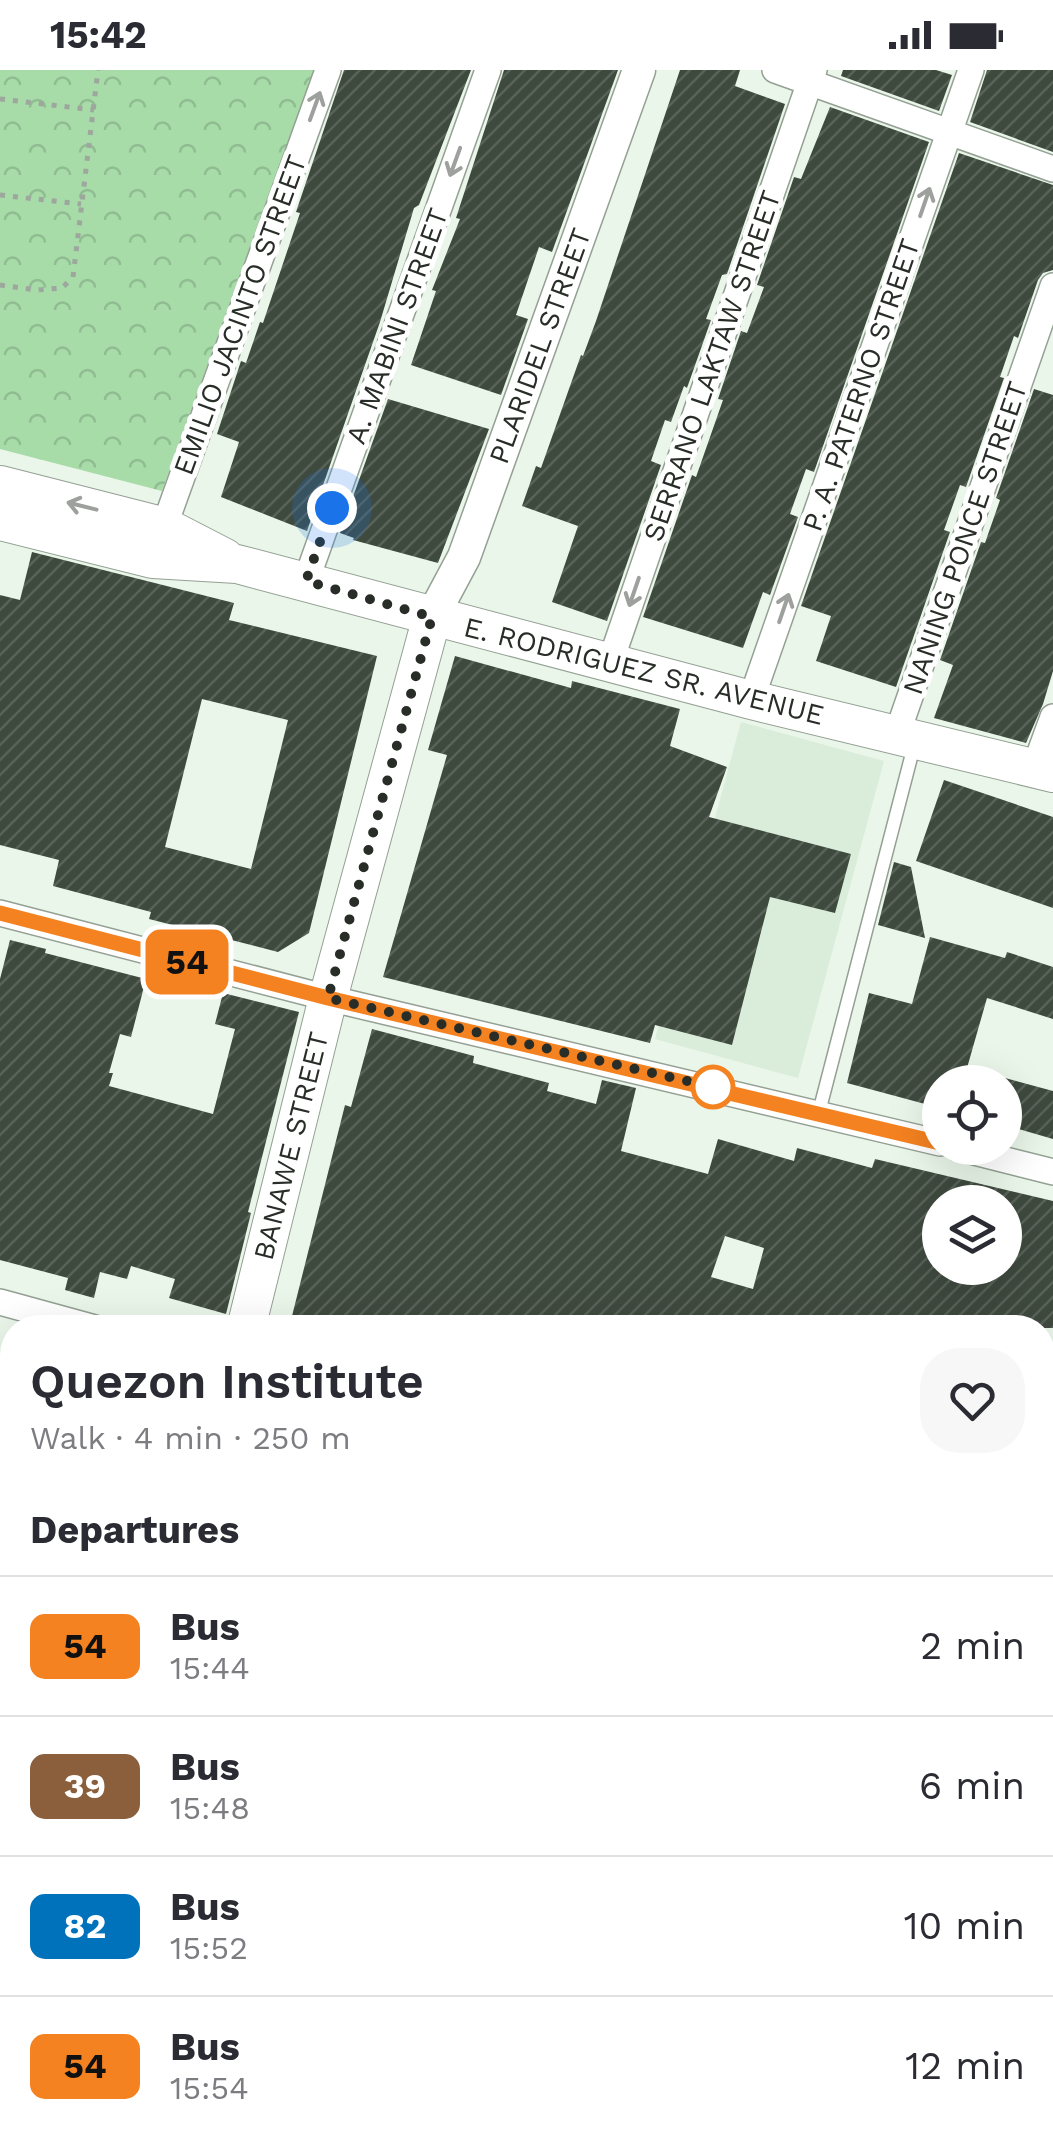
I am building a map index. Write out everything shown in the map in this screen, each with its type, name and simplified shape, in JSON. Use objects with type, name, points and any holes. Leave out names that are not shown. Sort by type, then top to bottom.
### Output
[{"type":"main road","name":"E. RODRIGUEZ SR. AVENUE","points":[[0,484],[159,543],[752,700],[1044,771]]},
{"type":"main road","name":"E. RODRIGUEZ SR. AVENUE","points":[[0,521],[159,543]]},
{"type":"main road","name":"BANAWE STREET","points":[[249,1315],[328,998],[432,617]]},
{"type":"street","name":"EMILIO JACINTO STREET","points":[[159,543],[328,70]]},
{"type":"street","name":"A. MABINI STREET","points":[[306,581],[488,70]]},
{"type":"street","name":"PLARIDEL STREET","points":[[432,617],[464,558],[639,70]]},
{"type":"street","points":[[775,70],[812,76],[1053,170]]},
{"type":"street","name":"P. A. PATERNO STREET","points":[[752,700],[971,70]]},
{"type":"street","name":"SERRANO LAKTAW STREET","points":[[610,663],[812,76]]},
{"type":"street","name":"NANING PONCE STREET","points":[[906,737],[1053,286]]},
{"type":"street","points":[[1044,771],[1053,716]]},
{"type":"street","points":[[0,913],[328,998],[922,1138]]},
{"type":"street","points":[[1022,1164],[1053,1172]]},
{"type":"street","points":[[0,1302],[48,1315]]},
{"type":"lane","points":[[820,1112],[906,737]]},
{"type":"path","points":[[0,285],[37,290],[62,288],[73,277],[98,70]]},
{"type":"path","points":[[0,98],[94,110]]},
{"type":"path","points":[[0,194],[82,204]]},
{"type":"shaded area","points":[[741,722],[884,761],[798,1078],[655,1039]]},
{"type":"green space","points":[[0,70],[314,70],[162,491],[0,449]]},
{"type":"building","points":[[344,70],[471,70],[419,205],[414,208],[380,322],[307,531],[221,497],[239,442],[217,434],[241,361],[246,363],[260,322],[263,323]]},
{"type":"building","points":[[504,70],[618,70],[552,252],[539,247],[516,315],[528,319],[501,395],[411,365]]},
{"type":"building","points":[[680,70],[740,70],[735,86],[785,104],[727,274],[722,275],[706,319],[711,320],[687,388],[684,386],[671,422],[665,420],[651,461],[661,465],[607,621],[552,602],[578,526],[522,506],[536,466],[541,468],[596,321]]},
{"type":"building","points":[[843,70],[936,70],[952,75],[939,111],[841,76]]},
{"type":"building","points":[[987,70],[1053,70],[1053,152],[970,122]]},
{"type":"building","points":[[830,107],[929,142],[814,472],[806,469],[790,514],[798,517],[770,595],[763,592],[743,648],[643,617],[692,475],[696,477],[723,400],[718,399],[741,331],[747,333],[764,287],[757,285],[794,177],[801,179]]},
{"type":"building","points":[[959,153],[1053,185],[1053,270],[1043,273],[1038,280],[1018,338],[1014,336],[1000,377],[1004,378],[966,487],[960,485],[944,530],[950,532],[896,687],[816,661],[831,616],[801,606]]},
{"type":"building","points":[[1034,389],[1053,395],[1053,671],[1026,743],[934,718],[953,665],[940,660],[981,542],[985,543],[1000,500],[996,498]]},
{"type":"building","points":[[388,399],[489,429],[438,563],[340,533]]},
{"type":"building","points":[[32,552],[234,603],[229,620],[377,656],[309,933],[278,952],[149,919],[151,912],[53,886],[59,860],[0,845],[0,595],[20,600]],"holes":[[[202,699],[288,720],[251,869],[165,847]]]},
{"type":"building","points":[[455,656],[571,688],[572,681],[680,709],[670,746],[727,767],[709,817],[851,854],[835,913],[770,897],[732,1045],[655,1025],[650,1043],[383,977],[447,755],[428,750]]},
{"type":"building","points":[[944,780],[1053,817],[1053,908],[916,861]]},
{"type":"building","points":[[894,862],[911,867],[925,938],[878,925]]},
{"type":"building","points":[[930,937],[1005,958],[1007,952],[1053,967],[1053,1019],[987,998],[968,1065],[922,1065],[922,1103],[847,1083],[869,993],[912,1004]]},
{"type":"building","points":[[10,940],[146,979],[131,1037],[120,1034],[109,1086],[213,1114],[235,1029],[215,1024],[223,993],[299,1012],[226,1314],[169,1298],[175,1279],[131,1266],[127,1279],[100,1272],[94,1298],[65,1290],[68,1278],[0,1260],[0,979]]},
{"type":"building","points":[[372,1029],[474,1056],[473,1063],[549,1083],[547,1091],[596,1104],[602,1080],[636,1088],[621,1151],[708,1174],[718,1139],[794,1161],[797,1148],[872,1168],[875,1159],[985,1185],[922,1185],[922,1285],[1022,1285],[1022,1194],[1053,1201],[1053,1315],[292,1315],[345,1105],[351,1107]],"holes":[[[725,1236],[764,1248],[753,1289],[711,1277]]]},
{"type":"building","points":[[1022,1083],[1053,1091],[1053,1139],[1022,1130]]},
{"type":"bus line","name":"54","points":[[0,913],[328,998],[922,1138]]},
{"type":"route","points":[[332,508],[306,581],[432,617],[328,998],[713,1087]]}]
